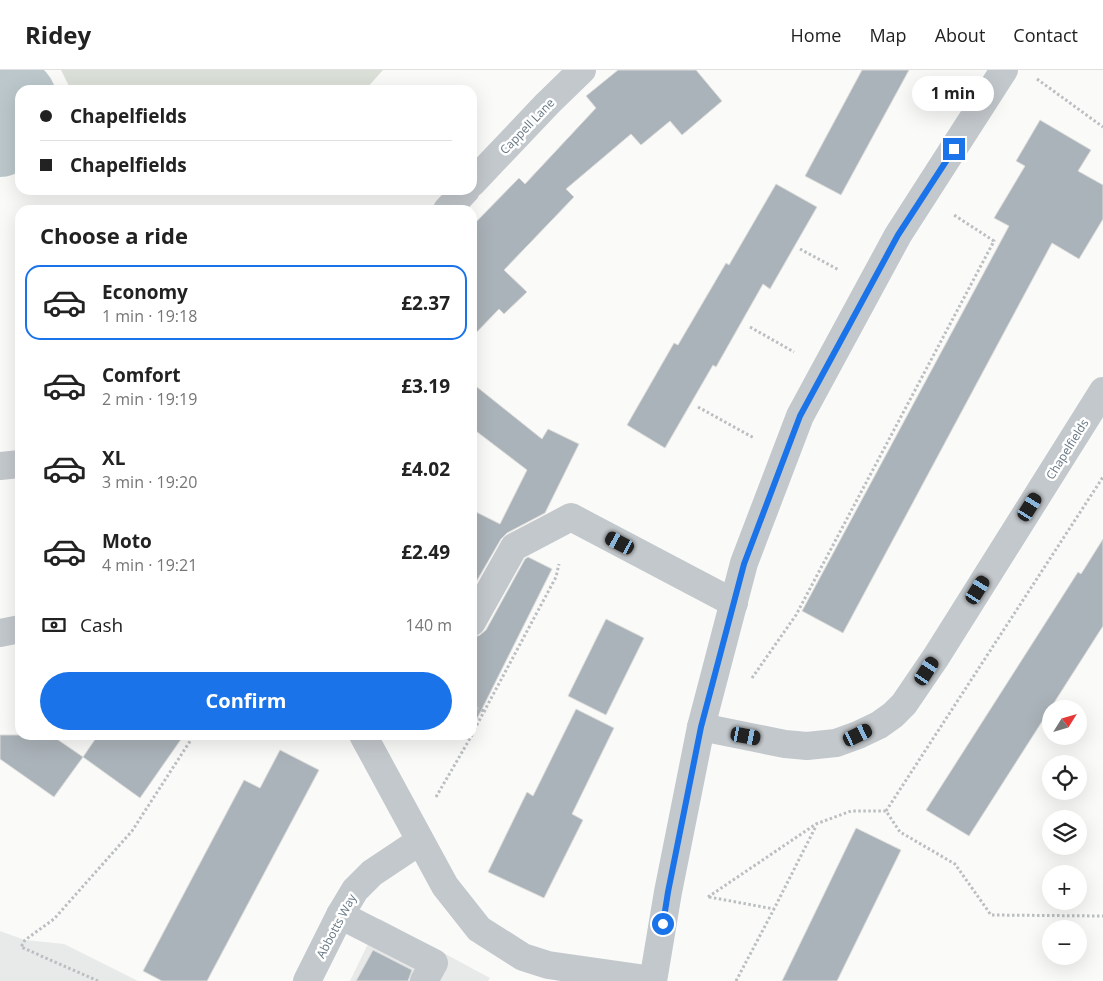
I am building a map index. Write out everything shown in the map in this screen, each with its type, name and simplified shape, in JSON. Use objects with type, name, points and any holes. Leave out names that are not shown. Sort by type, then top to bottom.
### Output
[{"type":"street","name":"Cappell Lane","points":[[477,178],[582,70]]},
{"type":"street","points":[[366,740],[445,886],[479,929],[523,957],[548,965],[653,981],[668,892],[701,727],[744,564],[800,416],[898,235],[1004,70]]},
{"type":"street","points":[[452,205],[461,195]]},
{"type":"street","name":"Chapelfields","points":[[701,727],[784,744],[808,746],[836,743],[858,735],[893,715],[904,704],[931,664],[1103,391]]},
{"type":"street","points":[[0,466],[15,464]]},
{"type":"street","points":[[477,613],[514,547],[571,518],[734,603]]},
{"type":"street","points":[[0,633],[15,630]]},
{"type":"street","name":"Abbotts Way","points":[[306,981],[355,890],[372,873],[420,841]]},
{"type":"street","points":[[340,915],[434,963],[424,981]]},
{"type":"path","points":[[1033,76],[1103,127]]},
{"type":"path","points":[[748,683],[796,614],[994,241],[950,212]]},
{"type":"path","points":[[800,249],[844,273]]},
{"type":"path","points":[[750,326],[799,355]]},
{"type":"path","points":[[698,407],[760,442]]},
{"type":"path","points":[[886,811],[1103,477]]},
{"type":"path","points":[[477,727],[556,577],[571,518]]},
{"type":"path","points":[[477,708],[486,712]]},
{"type":"path","points":[[98,981],[21,947],[25,940],[54,919],[132,831],[191,740]]},
{"type":"path","points":[[433,802],[469,740]]},
{"type":"path","points":[[774,909],[708,897],[816,824],[851,811],[886,811]]},
{"type":"path","points":[[886,811],[900,832],[955,864],[991,915],[1103,916]]},
{"type":"path","points":[[736,981],[816,824]]},
{"type":"shaded area","points":[[61,70],[383,70],[370,85],[68,85]]},
{"type":"shaded area","points":[[380,919],[490,978],[488,981],[350,981]]},
{"type":"shaded area","points":[[0,931],[25,940],[64,944],[138,981],[0,981]]},
{"type":"building","points":[[618,70],[696,70],[722,101],[682,135],[670,121],[641,145],[631,134],[566,189],[574,197],[504,270],[527,292],[504,314],[499,309],[477,332],[477,221],[519,178],[525,184],[596,108],[586,96]]},
{"type":"building","points":[[862,70],[909,70],[841,195],[805,176]]},
{"type":"building","points":[[1040,120],[1091,150],[1078,171],[1103,185],[1103,219],[1079,259],[1052,243],[843,633],[802,611],[1009,226],[994,218],[1025,166],[1016,161]]},
{"type":"building","points":[[776,184],[817,207],[770,289],[763,284],[716,367],[713,365],[665,448],[627,425],[674,343],[678,345],[726,263],[729,265]]},
{"type":"building","points":[[477,387],[542,439],[548,429],[579,444],[545,513],[507,533],[501,539],[477,580],[477,512],[500,524],[527,470],[477,432]]},
{"type":"building","points":[[1103,539],[1103,626],[1056,700],[1042,700],[1042,722],[969,836],[926,810],[1078,572],[1081,574]]},
{"type":"building","points":[[528,557],[552,569],[477,719],[477,636],[486,630],[525,559]]},
{"type":"building","points":[[606,619],[644,638],[606,715],[568,696]]},
{"type":"building","points":[[576,709],[614,728],[572,814],[583,820],[544,898],[488,872],[527,792],[533,796]]},
{"type":"building","points":[[0,735],[15,735],[15,740],[58,740],[83,757],[54,797],[0,759]]},
{"type":"building","points":[[95,740],[181,740],[140,798],[83,757]]},
{"type":"building","points":[[280,750],[319,770],[207,981],[162,981],[143,971],[244,780],[260,788]]},
{"type":"building","points":[[856,828],[901,850],[837,981],[782,981]]},
{"type":"building","points":[[373,950],[412,970],[408,981],[356,981]]},
{"type":"waterway","points":[[0,141],[15,108]]},
{"type":"route","points":[[663,924],[701,727],[744,564],[800,416],[898,235],[954,149]]}]
